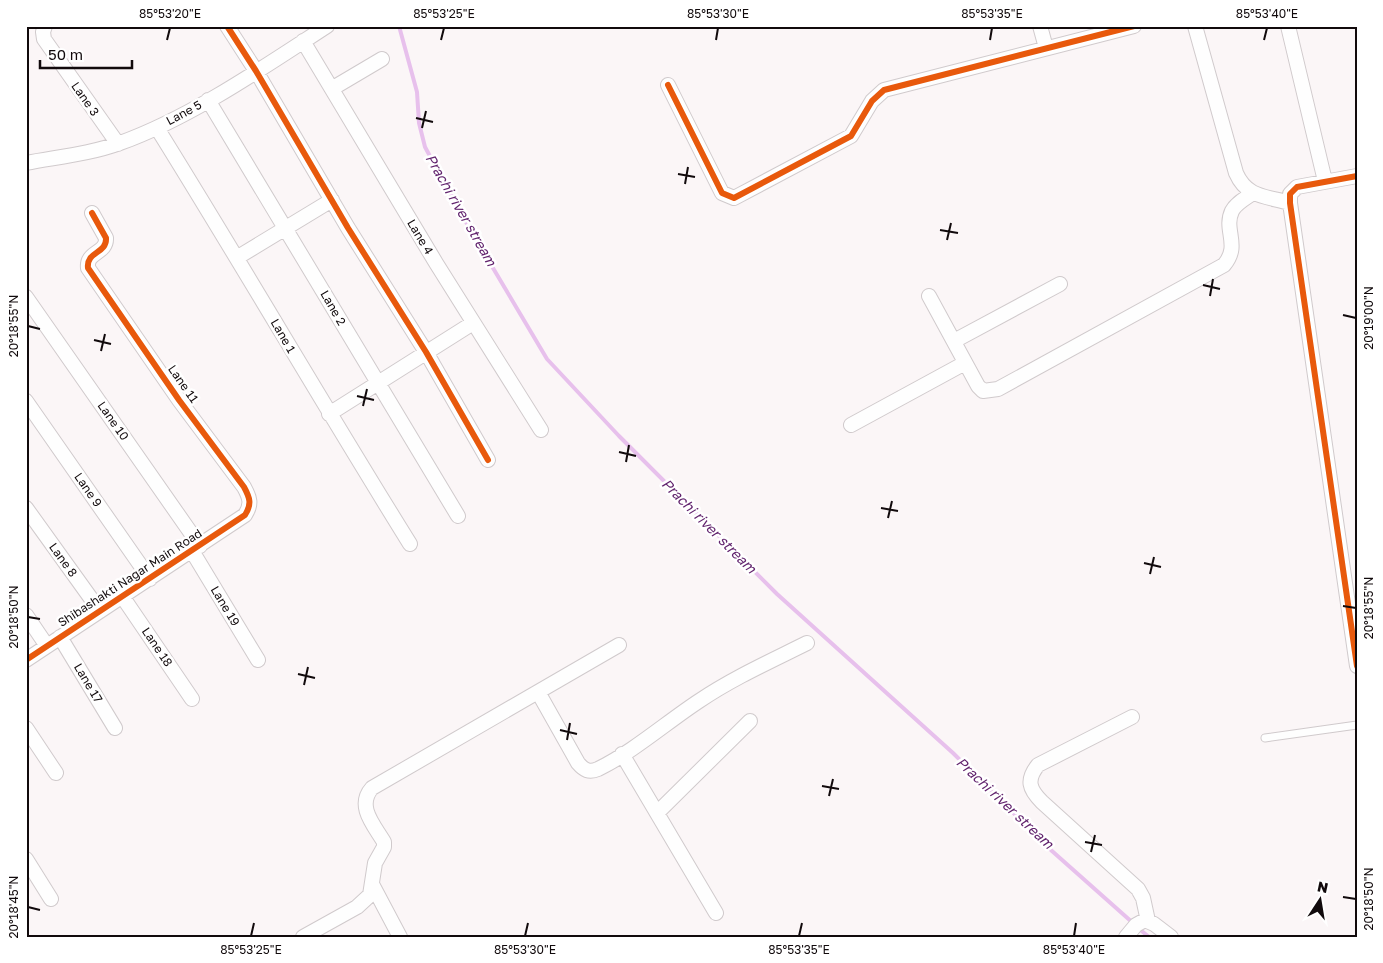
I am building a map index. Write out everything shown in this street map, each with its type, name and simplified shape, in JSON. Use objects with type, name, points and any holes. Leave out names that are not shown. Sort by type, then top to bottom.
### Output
[{"type":"street","name":"Lane 3","points":[[45,26],[43,32],[44,39],[118,144]]},
{"type":"street","points":[[227,26],[426,352],[488,460]]},
{"type":"street","name":"Lane 5","points":[[26,163],[118,144],[157,128],[256,71],[308,34],[326,26]]},
{"type":"street","points":[[1040,26],[1046,48]]},
{"type":"street","points":[[668,85],[722,193],[734,198],[851,136],[867,107],[884,90],[1134,26]]},
{"type":"street","points":[[1195,26],[1240,184],[1253,193],[1290,203]]},
{"type":"street","points":[[1288,26],[1325,181]]},
{"type":"street","name":"Lane 4","points":[[308,34],[333,88],[372,158],[541,430]]},
{"type":"street","points":[[333,88],[382,59]]},
{"type":"street","name":"Lane 2","points":[[208,100],[376,384],[458,516]]},
{"type":"street","name":"Lane 1","points":[[157,128],[238,257],[328,414],[410,544]]},
{"type":"street","points":[[1357,176],[1297,187],[1290,194],[1357,666]]},
{"type":"street","points":[[929,296],[978,386],[983,391],[998,389],[1224,265],[1232,252],[1230,217],[1232,210],[1253,193]]},
{"type":"street","points":[[238,257],[332,200]]},
{"type":"street","name":"Lane 11","points":[[92,213],[106,238],[106,243],[105,247],[90,256],[88,268],[179,400],[244,487],[250,497],[250,506],[245,514]]},
{"type":"street","points":[[954,341],[1060,284]]},
{"type":"street","name":"Lane 10","points":[[26,297],[196,549]]},
{"type":"street","points":[[328,414],[473,323]]},
{"type":"street","points":[[852,425],[965,363]]},
{"type":"street","name":"Lane 9","points":[[26,401],[150,579]]},
{"type":"street","name":"Lane 8","points":[[26,508],[100,611]]},
{"type":"street","name":"Shibashakti Nagar Main Road","points":[[26,660],[196,549],[245,514]]},
{"type":"street","name":"Lane 19","points":[[196,549],[258,660]]},
{"type":"street","name":"Lane 18","points":[[122,596],[192,699]]},
{"type":"street","points":[[26,616],[47,646]]},
{"type":"street","name":"Lane 17","points":[[60,637],[115,728]]},
{"type":"street","points":[[538,692],[584,770],[597,769],[717,689],[807,643]]},
{"type":"street","points":[[303,937],[325,931],[370,895],[373,886],[374,867],[384,847],[384,842],[367,813],[364,802],[366,794],[372,788],[619,645]]},
{"type":"street","points":[[1132,717],[1038,765],[1030,778],[1030,786],[1042,802],[1138,890],[1143,898],[1147,921],[1170,937]]},
{"type":"street","points":[[657,813],[750,722]]},
{"type":"street","points":[[26,728],[56,773]]},
{"type":"street","points":[[622,754],[716,913]]},
{"type":"street","points":[[26,858],[52,899]]},
{"type":"street","points":[[373,886],[400,937]]},
{"type":"street","points":[[1126,937],[1136,925],[1147,921]]},
{"type":"lane","points":[[1265,738],[1357,726]]},
{"type":"waterway","name":"Prachi river stream","points":[[399,26],[417,92],[419,123],[425,147],[471,231],[547,359],[619,436],[777,594],[953,753],[1052,851],[1133,923]]},
{"type":"waterway","name":"Prachi river stream","points":[[1138,928],[1149,937]]},
{"type":"cycle path","points":[[227,26],[256,71],[348,228],[426,352],[488,460]]},
{"type":"cycle path","points":[[668,85],[722,193],[734,198],[851,136],[872,101],[884,90],[1134,26]]},
{"type":"cycle path","points":[[1357,176],[1297,187],[1290,194],[1357,666]]},
{"type":"cycle path","points":[[26,660],[245,515],[249,504],[249,498],[244,487],[179,400],[88,268],[90,258],[103,247],[106,238],[92,213]]}]
